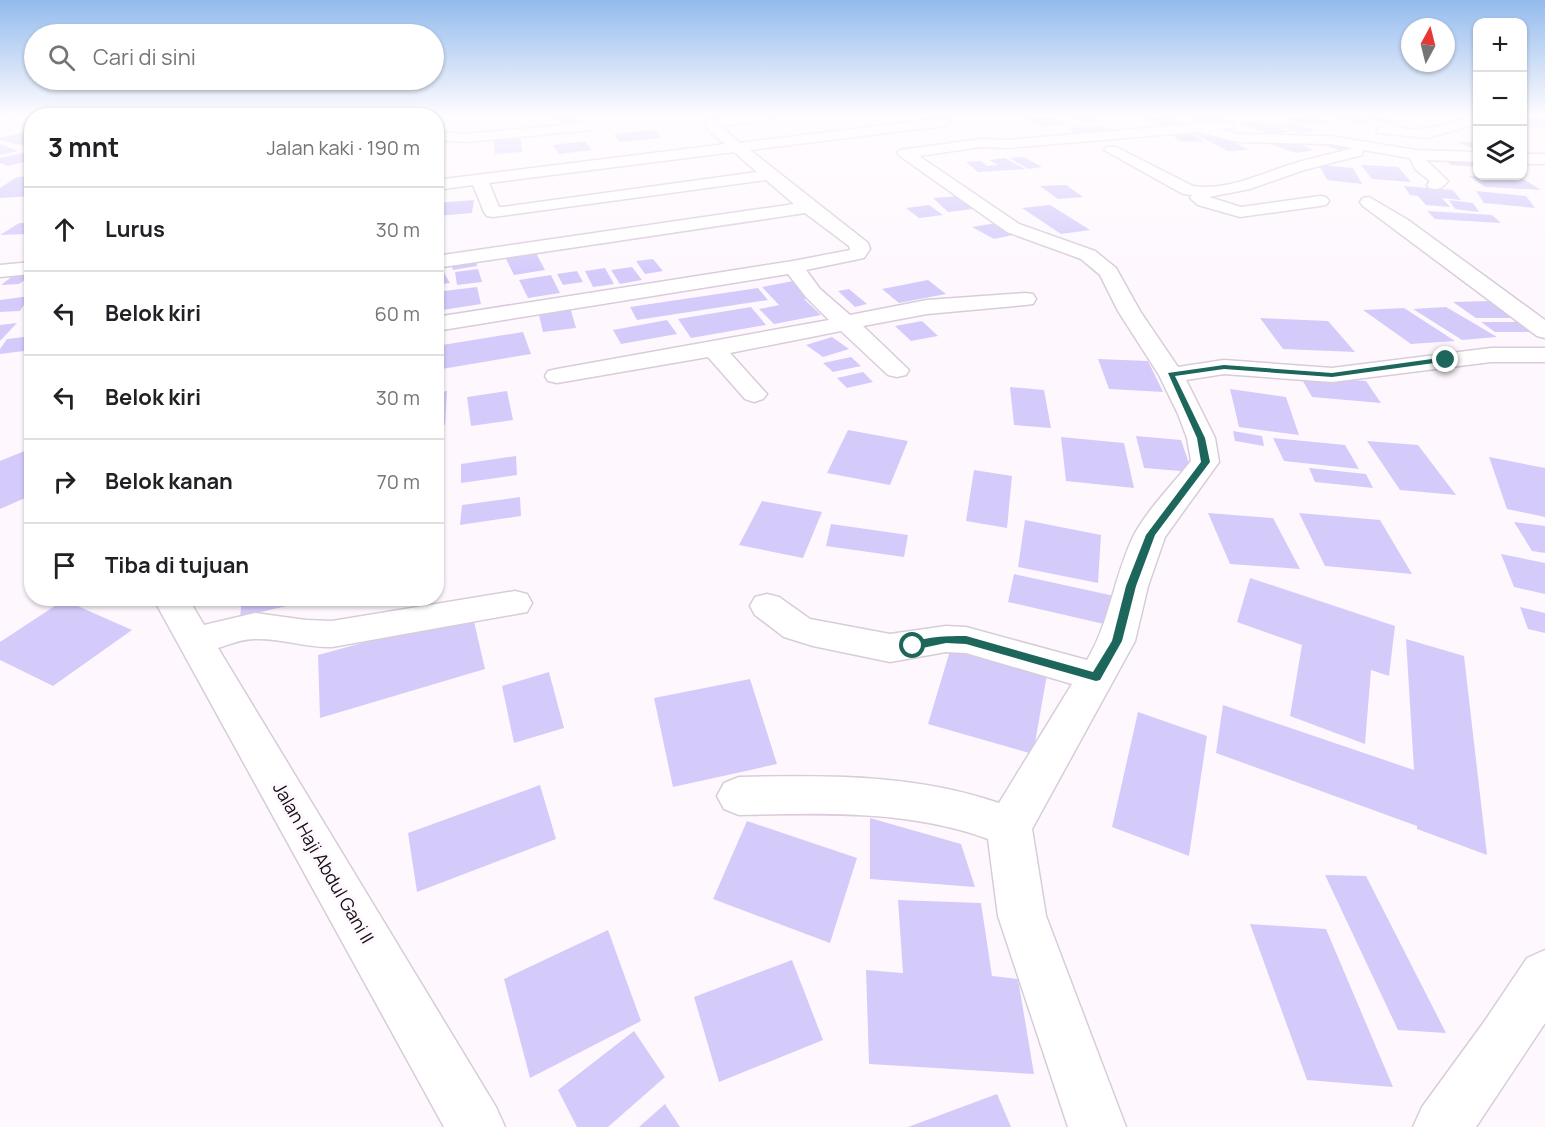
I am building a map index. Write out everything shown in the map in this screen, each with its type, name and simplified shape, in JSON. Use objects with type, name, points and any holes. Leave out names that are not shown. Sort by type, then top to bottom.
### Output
[{"type":"street","points":[[444,184],[560,169]]},
{"type":"street","points":[[444,323],[793,267],[857,254],[860,249],[858,243],[761,169]]},
{"type":"street","points":[[929,169],[1022,233],[1088,255],[1100,262],[1109,272],[1129,311],[1171,375],[1201,438],[1205,462],[1150,535],[1131,586],[1117,641],[1009,827],[1022,916],[1097,1127]]},
{"type":"street","points":[[1147,169],[1189,190],[1202,193],[1226,190],[1293,169]]},
{"type":"street","points":[[1424,169],[1440,181],[1435,185]]},
{"type":"street","points":[[479,179],[493,212],[502,212],[768,175]]},
{"type":"street","points":[[1202,193],[1200,198],[1204,201],[1240,212],[1320,201]]},
{"type":"street","points":[[1369,202],[1545,331]]},
{"type":"street","points":[[444,261],[808,207]]},
{"type":"street","points":[[793,267],[813,293],[897,370]]},
{"type":"street","points":[[0,271],[24,269]]},
{"type":"street","points":[[557,376],[714,349],[927,307],[1026,299]]},
{"type":"street","points":[[714,349],[754,394]]},
{"type":"street","points":[[1171,375],[1235,367],[1332,375],[1491,355],[1545,356]]},
{"type":"street","points":[[195,642],[249,626],[262,626],[312,635],[332,634],[515,603]]},
{"type":"street","name":"Jalan Haji Abdul Gani II","points":[[175,606],[476,1127]]},
{"type":"street","points":[[767,606],[797,628],[813,633],[890,648],[946,639],[966,640],[1096,677]]},
{"type":"street","points":[[738,796],[826,794],[911,801],[979,814],[1009,827]]},
{"type":"street","points":[[1442,1127],[1503,1041],[1545,976]]},
{"type":"building","points":[[974,169],[1025,169],[978,172]]},
{"type":"building","points":[[1321,169],[1353,169],[1362,184],[1327,180]]},
{"type":"building","points":[[1364,169],[1399,169],[1411,182],[1372,179]]},
{"type":"building","points":[[17,177],[24,177],[24,196],[0,198],[0,188]]},
{"type":"building","points":[[1475,180],[1525,180],[1541,190],[1485,187]]},
{"type":"building","points":[[1066,185],[1083,197],[1058,199],[1040,186]]},
{"type":"building","points":[[1404,186],[1453,190],[1461,200],[1442,198],[1450,207],[1426,205],[1418,196],[1410,195]]},
{"type":"building","points":[[1476,191],[1526,196],[1535,208],[1484,203]]},
{"type":"building","points":[[958,196],[974,209],[948,212],[933,198]]},
{"type":"building","points":[[474,200],[472,213],[444,215],[444,202]]},
{"type":"building","points":[[1449,200],[1473,203],[1479,212],[1455,209]]},
{"type":"building","points":[[929,205],[943,215],[919,218],[906,208]]},
{"type":"building","points":[[1050,205],[1090,230],[1061,234],[1022,208]]},
{"type":"building","points":[[1427,211],[1492,215],[1501,223],[1435,219]]},
{"type":"building","points":[[19,223],[24,223],[24,234],[0,235]]},
{"type":"building","points":[[996,223],[1018,234],[994,239],[972,227]]},
{"type":"building","points":[[536,253],[545,270],[514,275],[505,257]]},
{"type":"building","points":[[653,259],[663,271],[645,274],[636,261]]},
{"type":"building","points":[[476,261],[477,266],[453,270],[451,264]]},
{"type":"building","points":[[632,267],[642,280],[620,284],[611,270]]},
{"type":"building","points":[[605,268],[614,284],[593,287],[585,271]]},
{"type":"building","points":[[478,269],[482,282],[457,285],[455,272]]},
{"type":"building","points":[[577,271],[583,282],[563,285],[557,274]]},
{"type":"building","points":[[444,273],[450,283],[444,284]]},
{"type":"building","points":[[14,275],[24,275],[24,281],[19,284],[1,285]]},
{"type":"building","points":[[551,275],[560,293],[528,298],[519,280]]},
{"type":"building","points":[[928,280],[946,294],[899,303],[882,289]]},
{"type":"building","points":[[793,281],[811,298],[804,299],[821,315],[774,324],[759,309],[779,305],[762,287]]},
{"type":"building","points":[[477,287],[481,304],[444,310],[444,291]]},
{"type":"building","points":[[758,288],[768,300],[637,320],[630,307]]},
{"type":"building","points":[[849,289],[867,304],[855,307],[838,291]]},
{"type":"building","points":[[24,297],[24,305],[20,311],[0,312],[0,300]]},
{"type":"building","points":[[1490,301],[1514,318],[1476,318],[1453,302]]},
{"type":"building","points":[[570,307],[576,328],[543,332],[538,311]]},
{"type":"building","points":[[751,307],[766,325],[691,338],[678,319]]},
{"type":"building","points":[[1446,307],[1497,337],[1462,340],[1413,309]]},
{"type":"building","points":[[1404,308],[1455,341],[1411,344],[1363,310]]},
{"type":"building","points":[[1260,318],[1328,321],[1355,352],[1283,349]]},
{"type":"building","points":[[667,320],[677,334],[621,344],[613,330]]},
{"type":"building","points":[[922,321],[938,336],[911,341],[895,326]]},
{"type":"building","points":[[1481,322],[1525,322],[1540,332],[1495,332]]},
{"type":"building","points":[[17,323],[0,341],[0,325]]},
{"type":"building","points":[[523,332],[531,354],[444,369],[444,345]]},
{"type":"building","points":[[24,337],[24,351],[0,354],[0,349],[7,339]]},
{"type":"building","points":[[832,337],[849,349],[823,357],[806,345]]},
{"type":"building","points":[[851,357],[861,366],[833,372],[823,363]]},
{"type":"building","points":[[1098,359],[1148,361],[1163,392],[1109,389]]},
{"type":"building","points":[[863,372],[873,382],[847,388],[837,378]]},
{"type":"building","points":[[1300,376],[1366,381],[1381,403],[1312,397]]},
{"type":"building","points":[[1010,387],[1044,390],[1051,428],[1014,425]]},
{"type":"building","points":[[1230,389],[1286,397],[1299,435],[1239,427]]},
{"type":"building","points":[[447,391],[444,425],[444,392]]},
{"type":"building","points":[[507,391],[513,420],[471,426],[467,397]]},
{"type":"building","points":[[848,430],[908,441],[890,485],[827,473]]},
{"type":"building","points":[[1233,431],[1262,436],[1264,446],[1235,441]]},
{"type":"building","points":[[1136,436],[1181,440],[1192,472],[1144,468]]},
{"type":"building","points":[[1061,437],[1124,443],[1134,488],[1066,481]]},
{"type":"building","points":[[1273,438],[1345,445],[1359,469],[1284,461]]},
{"type":"building","points":[[1367,441],[1418,445],[1456,495],[1400,490]]},
{"type":"building","points":[[24,451],[24,498],[0,509],[0,461]]},
{"type":"building","points":[[516,456],[517,475],[461,483],[461,464]]},
{"type":"building","points":[[1489,457],[1545,468],[1545,517],[1507,509]]},
{"type":"building","points":[[1309,468],[1366,474],[1373,488],[1315,482]]},
{"type":"building","points":[[974,470],[1012,476],[1007,528],[966,521]]},
{"type":"building","points":[[520,497],[521,516],[460,525],[462,505]]},
{"type":"building","points":[[762,501],[822,512],[803,558],[739,545]]},
{"type":"building","points":[[1208,513],[1273,518],[1300,569],[1230,564]]},
{"type":"building","points":[[1299,513],[1380,520],[1412,574],[1325,566]]},
{"type":"building","points":[[1025,520],[1101,535],[1098,583],[1018,567]]},
{"type":"building","points":[[1514,522],[1545,526],[1545,553],[1532,551]]},
{"type":"building","points":[[831,524],[908,535],[904,557],[826,546]]},
{"type":"building","points":[[1501,554],[1545,563],[1545,594],[1514,587]]},
{"type":"building","points":[[1014,574],[1119,597],[1117,627],[1008,602]]},
{"type":"building","points":[[1250,578],[1395,626],[1389,676],[1371,670],[1365,744],[1290,716],[1302,645],[1237,622]]},
{"type":"building","points":[[55,606],[78,606],[132,630],[53,686],[0,660],[0,642]]},
{"type":"building","points":[[241,606],[286,606],[240,617]]},
{"type":"building","points":[[1520,607],[1545,613],[1545,633],[1528,629]]},
{"type":"building","points":[[472,613],[485,669],[320,718],[318,655]]},
{"type":"building","points":[[1406,639],[1464,656],[1487,855],[1417,829],[1417,826],[1216,753],[1223,705],[1414,770]]},
{"type":"building","points":[[952,644],[1048,669],[1033,754],[928,724]]},
{"type":"building","points":[[549,672],[564,728],[514,743],[502,686]]},
{"type":"building","points":[[750,679],[777,764],[673,787],[654,698]]},
{"type":"building","points":[[1138,712],[1207,736],[1189,856],[1112,827]]},
{"type":"building","points":[[540,785],[556,839],[417,892],[408,833]]},
{"type":"building","points":[[870,818],[961,844],[975,887],[870,879]]},
{"type":"building","points":[[747,821],[857,858],[830,943],[713,899]]},
{"type":"building","points":[[1325,875],[1366,876],[1446,1033],[1398,1030]]},
{"type":"building","points":[[898,900],[981,903],[992,976],[1018,979],[1034,1074],[869,1064],[866,970],[903,973]]},
{"type":"building","points":[[1250,924],[1326,929],[1393,1087],[1307,1080]]},
{"type":"building","points":[[608,930],[641,1021],[530,1078],[504,979]]},
{"type":"building","points":[[792,960],[823,1040],[719,1082],[694,997]]},
{"type":"building","points":[[634,1031],[665,1077],[608,1127],[577,1127],[558,1090]]},
{"type":"building","points":[[997,1094],[1011,1127],[908,1127]]},
{"type":"building","points":[[665,1104],[680,1127],[639,1127]]},
{"type":"route","points":[[913,646],[946,639],[966,640],[1096,677],[1117,641],[1131,586],[1150,535],[1205,462],[1201,438],[1171,375],[1224,367],[1332,375],[1446,360]]}]
